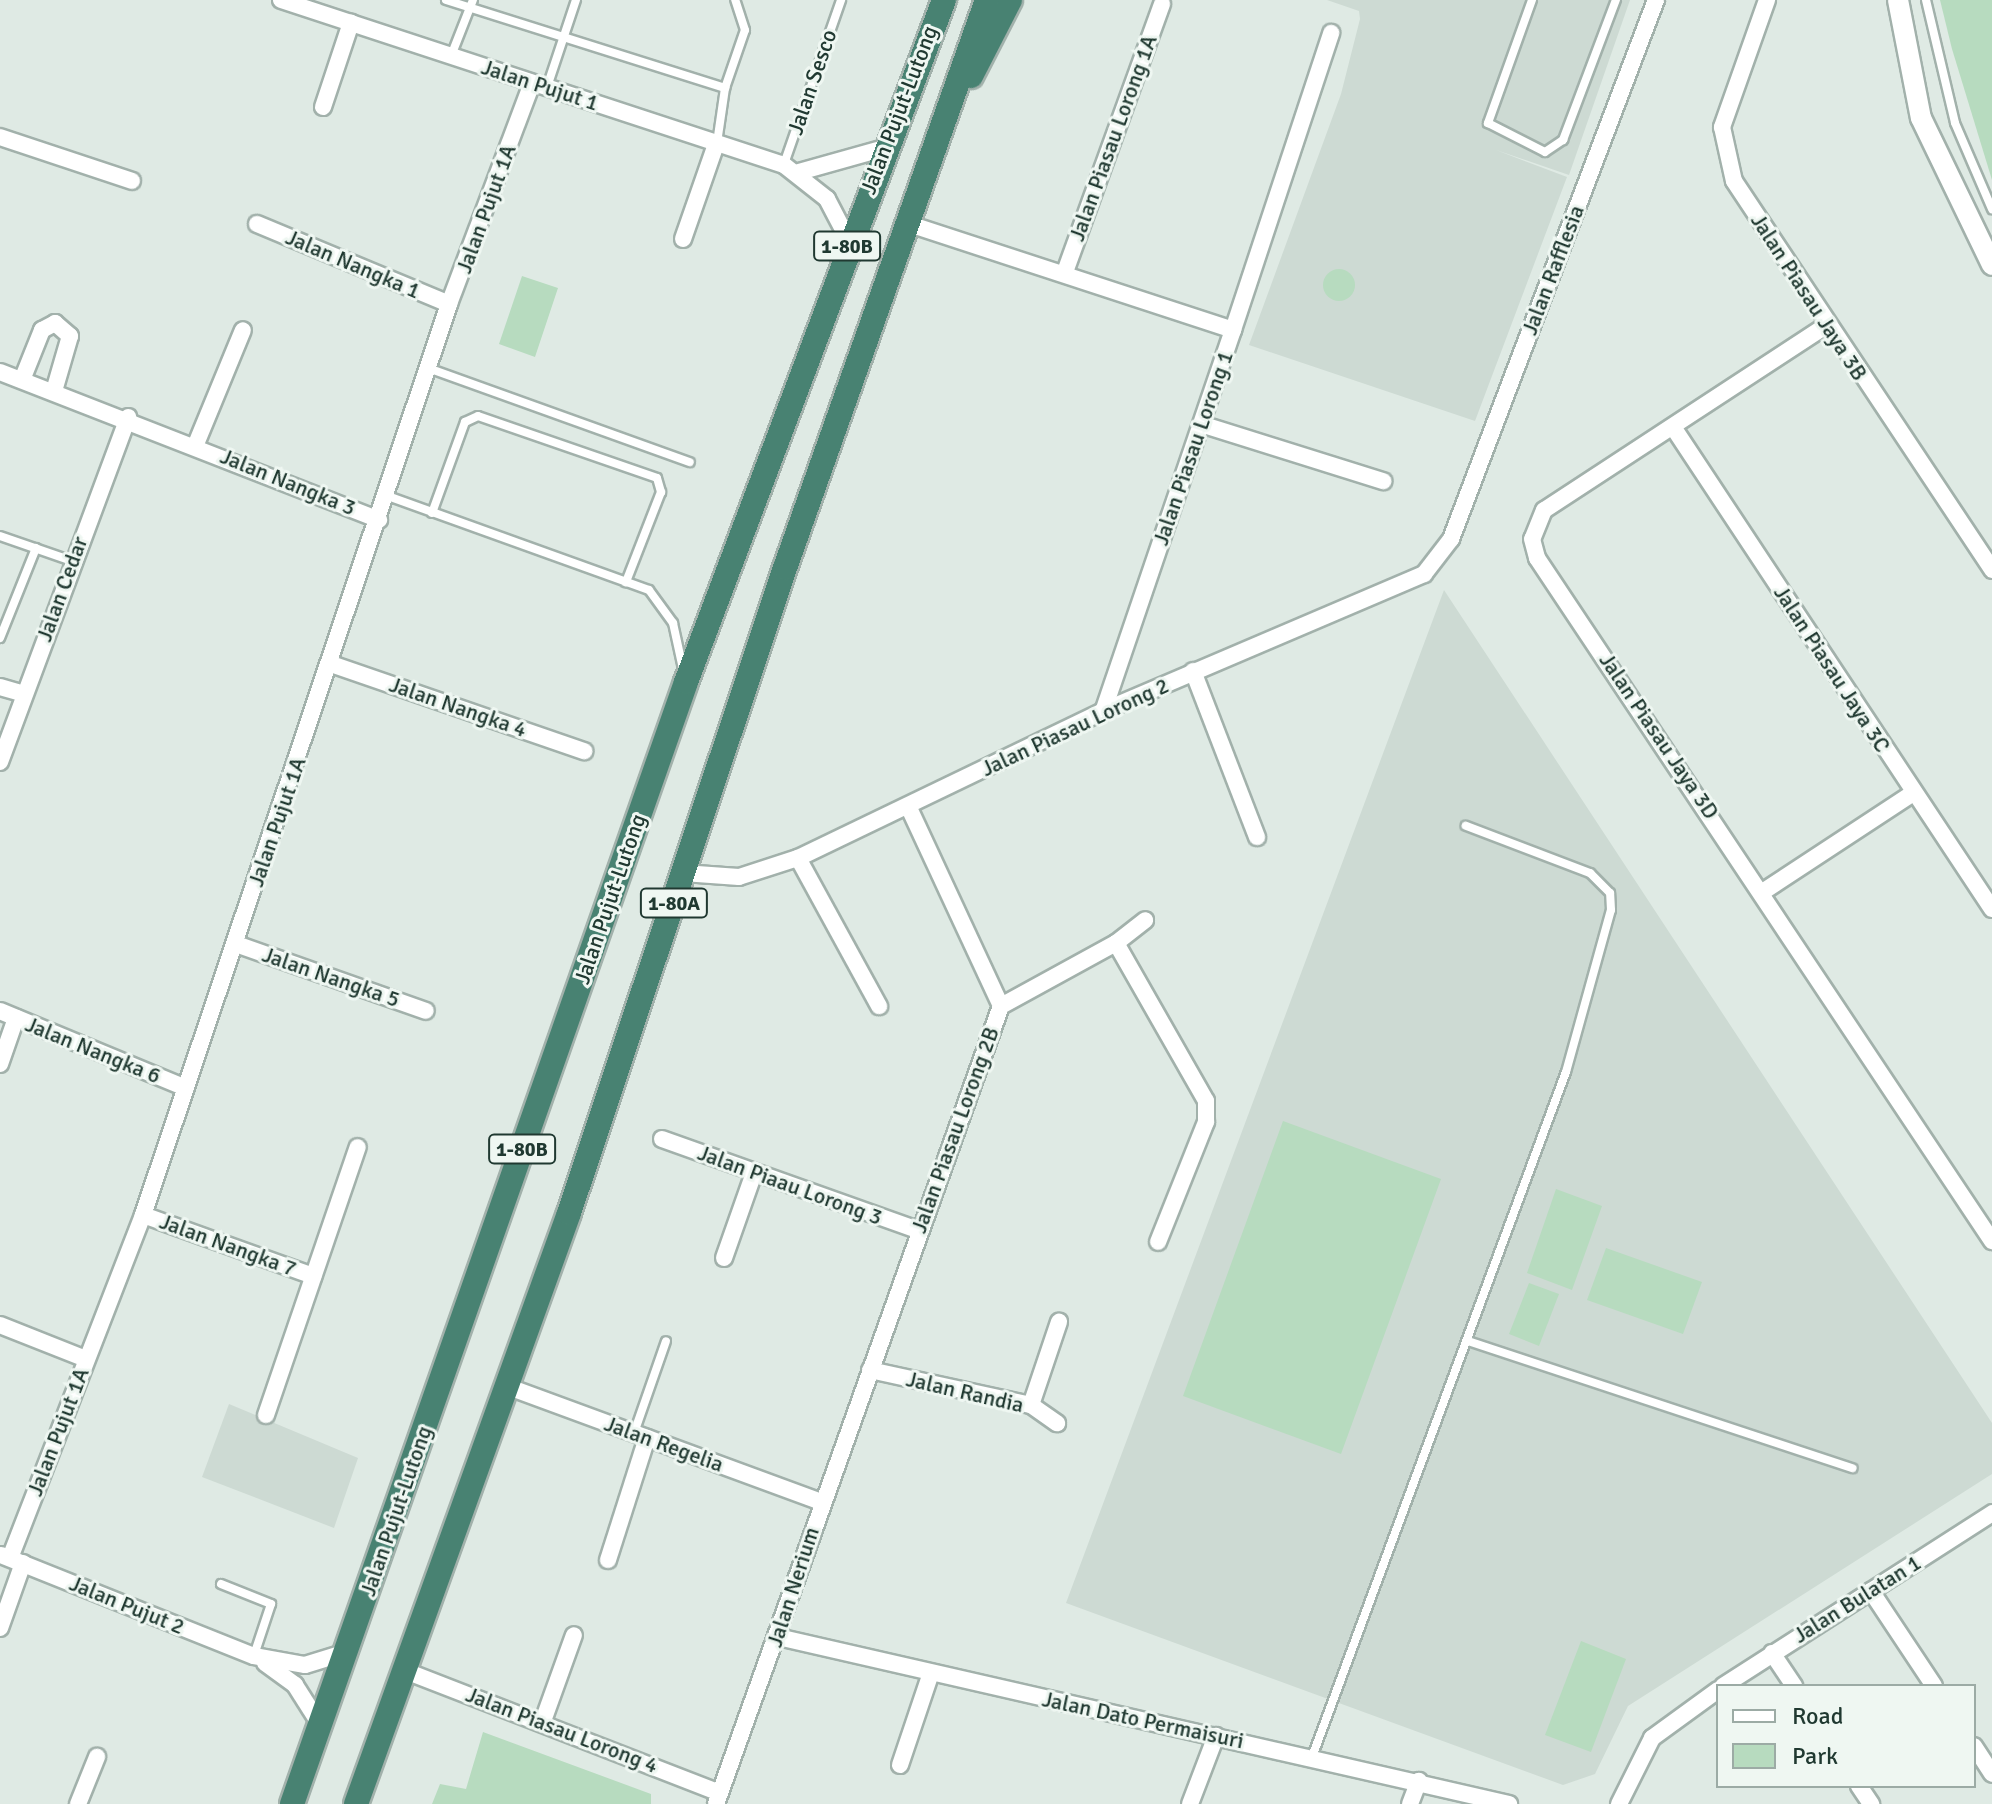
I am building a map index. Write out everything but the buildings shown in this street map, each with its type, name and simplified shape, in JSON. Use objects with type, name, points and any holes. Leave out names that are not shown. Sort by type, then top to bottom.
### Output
[{"type":"highway","name":"Jalan Pujut-Lutong","points":[[292,1804],[686,682],[941,0]]},
{"type":"highway","name":"Jalan Pujut-Lutong","points":[[356,1804],[506,1386],[929,153],[987,0]]},
{"type":"highway","points":[[929,153],[1010,0]]},
{"type":"street","name":"Jalan Pujut 1","points":[[281,0],[791,169],[827,199],[849,241]]},
{"type":"street","name":"Jalan Rafflesia","points":[[1451,539],[1656,0]]},
{"type":"street","name":"Jalan Piasau Jaya 3B","points":[[1767,0],[1726,109],[1725,159],[1827,325],[1992,570]]},
{"type":"street","points":[[1898,0],[1921,118],[1992,265]]},
{"type":"street","name":"Jalan Piasau Lorong 1A","points":[[1065,272],[1162,4]]},
{"type":"street","points":[[323,107],[351,23]]},
{"type":"street","points":[[1233,330],[1331,33]]},
{"type":"street","name":"Jalan Pujut 1A","points":[[0,1628],[11,1558],[143,1215],[431,369],[449,304],[540,85]]},
{"type":"street","points":[[0,137],[132,181]]},
{"type":"street","points":[[683,239],[716,144]]},
{"type":"street","points":[[791,169],[885,148]]},
{"type":"street","name":"Jalan Piasau Lorong 1","points":[[906,223],[1065,272],[1233,330],[1204,425],[1103,711]]},
{"type":"street","name":"Jalan Nangka 1","points":[[257,224],[449,304]]},
{"type":"street","points":[[22,380],[42,330],[55,323],[70,336],[54,391]]},
{"type":"street","name":"Jalan Piasau Jaya 3D","points":[[1827,325],[1544,510],[1532,539],[1537,558],[1764,891],[1992,1241]]},
{"type":"street","name":"Jalan Nangka 3","points":[[196,444],[243,330]]},
{"type":"street","name":"Jalan Nangka 3","points":[[0,372],[128,417],[379,520]]},
{"type":"street","name":"Jalan Cedar","points":[[0,762],[72,561],[128,417]]},
{"type":"street","points":[[1204,425],[1383,481]]},
{"type":"street","name":"Jalan Piasau Jaya 3C","points":[[1673,427],[1992,909]]},
{"type":"street","name":"Jalan Piasau Lorong 2","points":[[683,873],[739,877],[798,858],[909,808],[1103,711],[1193,671],[1405,586],[1451,539]]},
{"type":"street","name":"Jalan Nangka 4","points":[[331,664],[584,751]]},
{"type":"street","points":[[1193,671],[1257,837]]},
{"type":"street","points":[[0,687],[24,694]]},
{"type":"street","points":[[1764,891],[1913,793]]},
{"type":"street","name":"Jalan Piasau Lorong 2B","points":[[870,1370],[917,1230],[1001,1006],[909,808]]},
{"type":"street","points":[[798,858],[879,1006]]},
{"type":"street","points":[[1001,1006],[1116,943],[1145,920]]},
{"type":"street","points":[[1116,943],[1206,1101],[1206,1122],[1158,1242]]},
{"type":"street","name":"Jalan Nangka 5","points":[[236,944],[426,1011]]},
{"type":"street","points":[[0,1064],[8,1015]]},
{"type":"street","name":"Jalan Nangka 6","points":[[8,1015],[186,1088]]},
{"type":"street","name":"Jalan Piaau Lorong 3","points":[[662,1139],[917,1230]]},
{"type":"street","name":"Jalan Nangka 7","points":[[266,1415],[358,1147]]},
{"type":"street","points":[[724,1258],[754,1173]]},
{"type":"street","name":"Jalan Nangka 7","points":[[143,1215],[313,1276]]},
{"type":"street","points":[[1031,1405],[1059,1322]]},
{"type":"street","points":[[0,1325],[86,1359]]},
{"type":"street","name":"Jalan Randia","points":[[870,1370],[1031,1405],[1057,1423]]},
{"type":"street","name":"Jalan Nerium","points":[[718,1798],[778,1637],[821,1502],[870,1370]]},
{"type":"street","name":"Jalan Regelia","points":[[506,1386],[821,1502]]},
{"type":"street","points":[[608,1560],[640,1435]]},
{"type":"street","name":"Jalan Bulatan 1","points":[[1726,1684],[1992,1513]]},
{"type":"street","name":"Jalan Pujut 2","points":[[11,1558],[254,1656],[305,1665],[347,1652]]},
{"type":"street","points":[[1871,1591],[1933,1684]]},
{"type":"street","points":[[543,1721],[574,1635]]},
{"type":"street","name":"Jalan Dato Permaisuri","points":[[778,1637],[1509,1804]]},
{"type":"street","points":[[1772,1653],[1793,1684]]},
{"type":"street","name":"Jalan Pujut 2","points":[[254,1656],[295,1685],[321,1726]]},
{"type":"street","name":"Jalan Piasau Lorong 4","points":[[403,1670],[543,1721],[718,1798]]},
{"type":"street","points":[[900,1765],[931,1673]]},
{"type":"street","points":[[1619,1804],[1652,1738],[1716,1691]]},
{"type":"street","points":[[1190,1804],[1216,1736]]},
{"type":"street","points":[[1976,1749],[1992,1774]]},
{"type":"street","points":[[78,1804],[97,1757]]},
{"type":"street","points":[[1410,1804],[1419,1781]]},
{"type":"lane","points":[[446,0],[471,4],[725,88]]},
{"type":"lane","points":[[540,85],[564,36],[576,0]]},
{"type":"lane","points":[[716,144],[725,88],[745,30],[735,0]]},
{"type":"lane","name":"Jalan Sesco","points":[[791,169],[841,0]]},
{"type":"lane","points":[[1532,0],[1488,123],[1545,152],[1563,140],[1616,0]]},
{"type":"lane","points":[[1926,0],[1955,123],[1992,209]]},
{"type":"lane","points":[[451,56],[471,4]]},
{"type":"lane","points":[[431,369],[690,462]]},
{"type":"lane","points":[[432,513],[465,422],[478,416],[657,478],[661,492],[626,582]]},
{"type":"lane","points":[[388,496],[626,582],[662,601],[686,682]]},
{"type":"lane","points":[[0,536],[72,561]]},
{"type":"lane","points":[[0,638],[36,548]]},
{"type":"lane","points":[[1312,1757],[1566,1072],[1611,910],[1610,893],[1590,873],[1466,826]]},
{"type":"lane","points":[[640,1435],[666,1341]]},
{"type":"lane","points":[[1468,1341],[1853,1468]]},
{"type":"lane","points":[[221,1584],[271,1604],[254,1656]]},
{"type":"shaded area","points":[[1327,0],[1630,0],[1569,175],[1496,150],[1567,177],[1475,421],[1249,345],[1341,94],[1360,19],[1359,11]]},
{"type":"shaded area","points":[[1444,590],[1992,1423],[1992,1474],[1628,1706],[1595,1774],[1563,1785],[1066,1603]]},
{"type":"shaded area","points":[[229,1404],[358,1458],[334,1528],[202,1477]]},
{"type":"green space","points":[[1940,0],[1992,0],[1992,180],[1952,49]]},
{"type":"green space","points":[[1339,269],[1351,273],[1355,285],[1351,297],[1339,301],[1327,297],[1323,285],[1327,273]]},
{"type":"green space","points":[[522,276],[558,288],[535,357],[499,344]]},
{"type":"green space","points":[[1283,1121],[1441,1179],[1341,1454],[1183,1396]]},
{"type":"green space","points":[[1556,1189],[1602,1206],[1572,1290],[1527,1273]]},
{"type":"green space","points":[[1606,1248],[1702,1282],[1683,1334],[1587,1300]]},
{"type":"green space","points":[[1529,1283],[1559,1294],[1539,1346],[1509,1334]]},
{"type":"green space","points":[[1581,1641],[1626,1659],[1591,1752],[1545,1735]]},
{"type":"green space","points":[[483,1732],[651,1794],[651,1804],[432,1804],[440,1784],[466,1789]]}]
